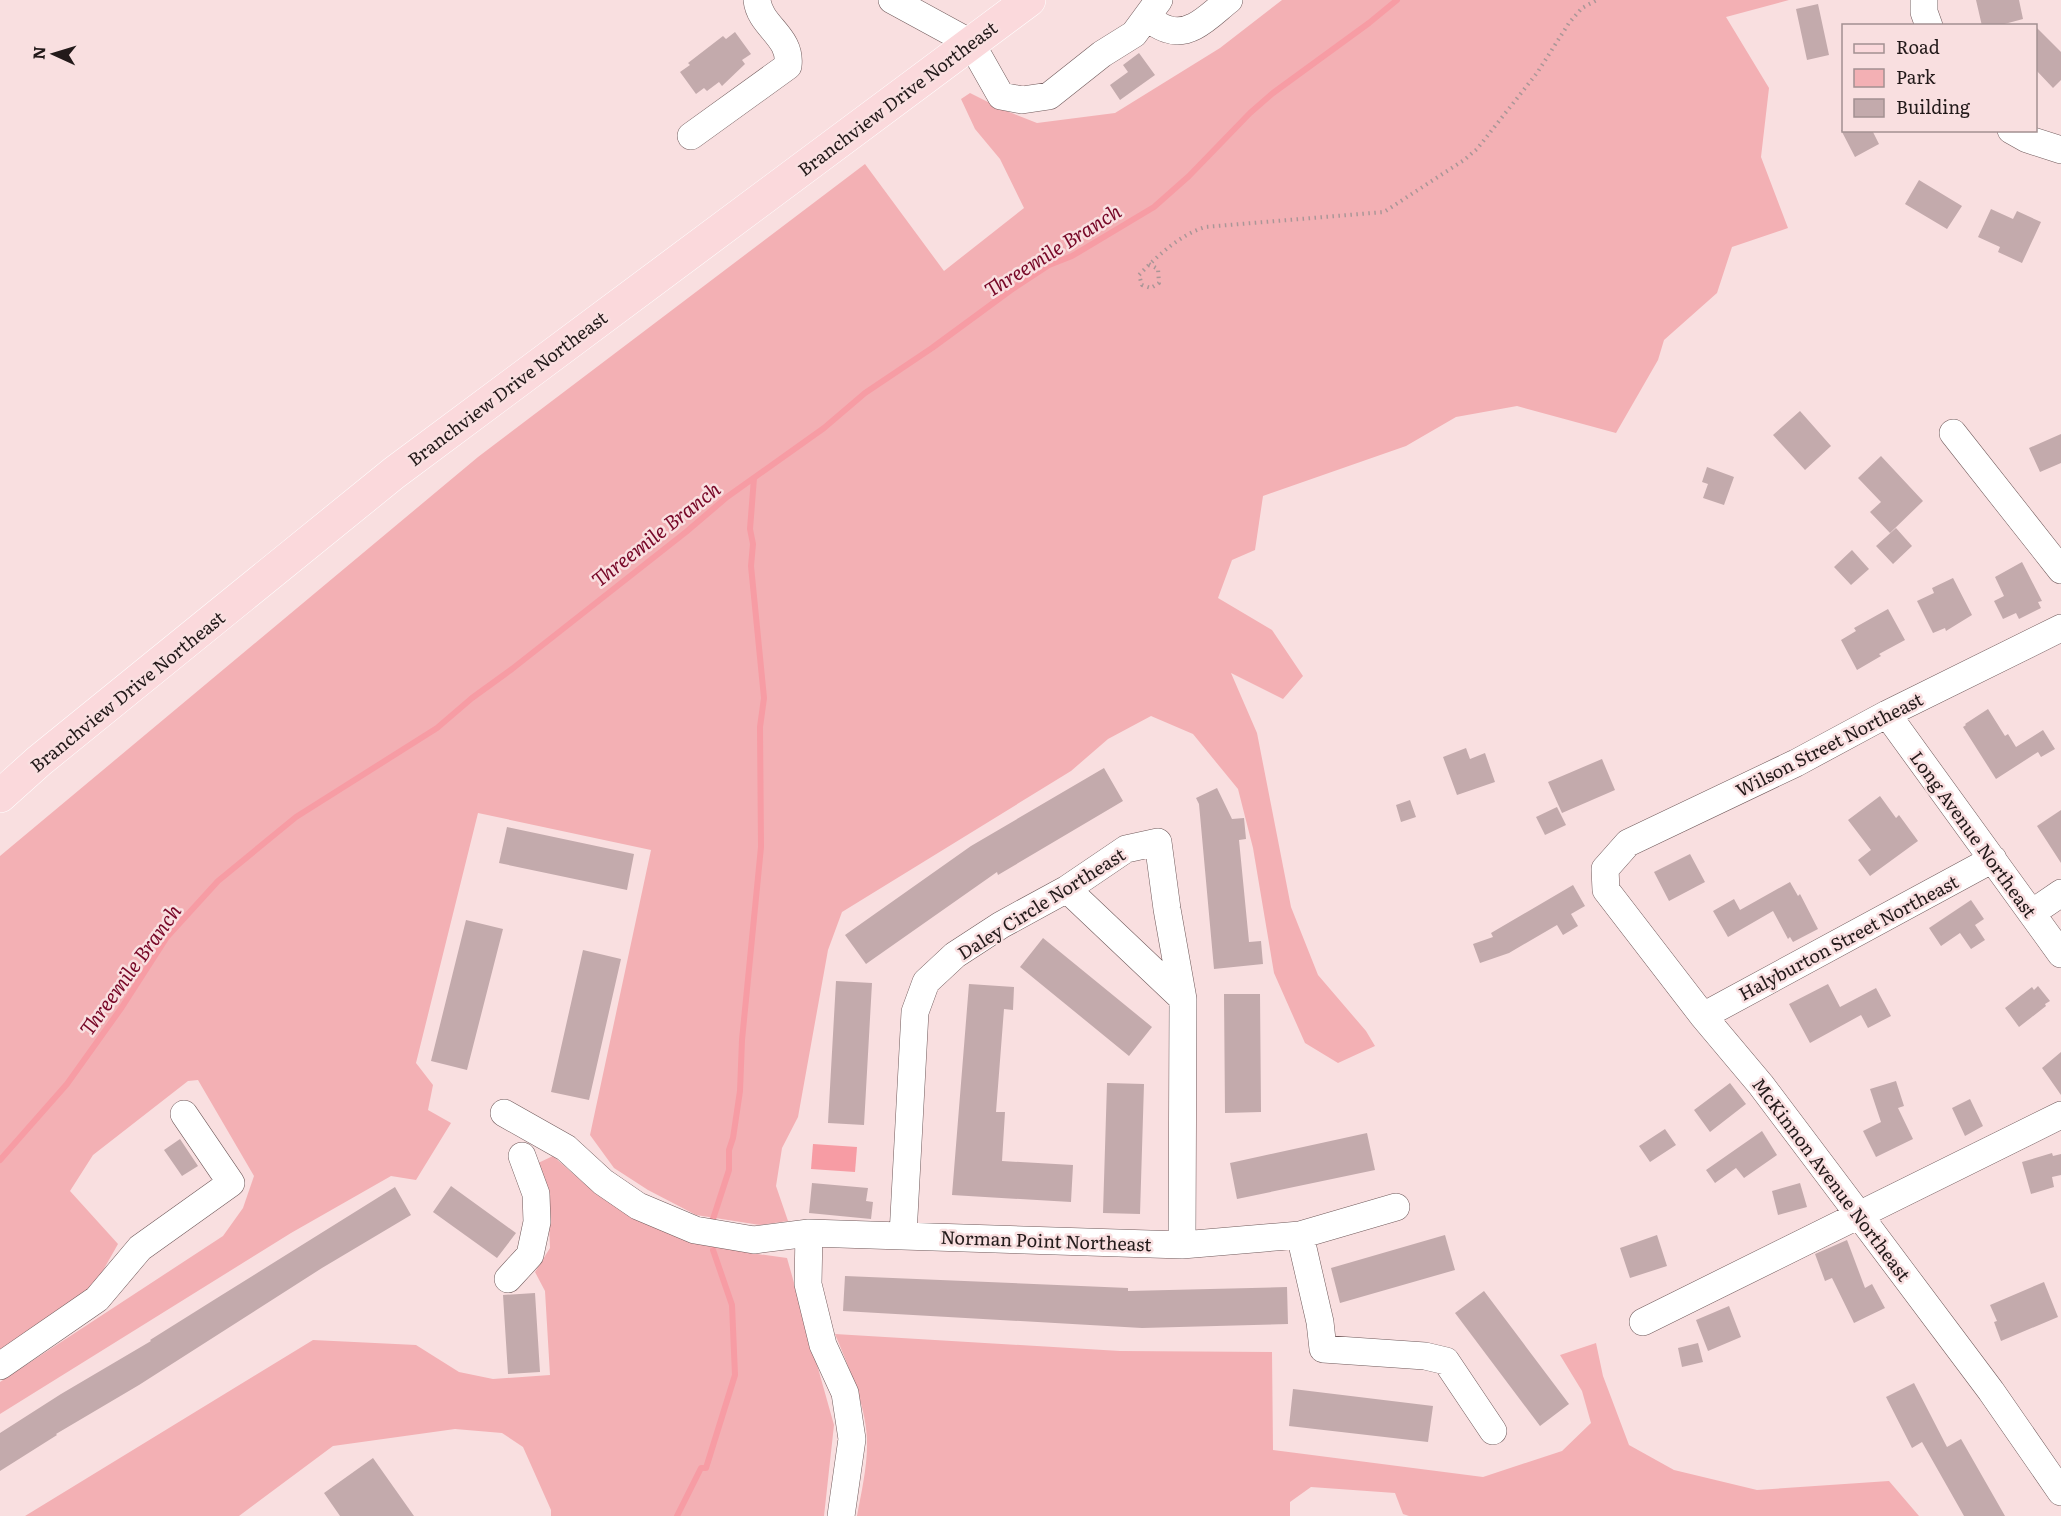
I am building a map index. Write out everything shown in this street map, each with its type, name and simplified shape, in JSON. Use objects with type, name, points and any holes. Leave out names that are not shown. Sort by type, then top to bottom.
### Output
[{"type":"main road","name":"Branchview Drive Northeast","points":[[0,796],[39,761],[394,472],[1029,0]]},
{"type":"street","points":[[691,136],[788,66],[789,55],[785,44],[762,15],[757,0]]},
{"type":"street","points":[[892,0],[971,43],[1001,96],[1022,100],[1049,96],[1102,54],[1134,34],[1153,9],[1166,29],[1176,32],[1196,26],[1229,0]]},
{"type":"street","points":[[1924,0],[1924,12],[1928,24]]},
{"type":"street","points":[[2015,132],[2027,139],[2061,150]]},
{"type":"street","points":[[1953,433],[2061,570]]},
{"type":"street","name":"Wilson Street Northeast","points":[[1605,869],[1628,843],[1796,763],[1887,714],[2061,628]]},
{"type":"street","name":"Long Avenue Northeast","points":[[1887,714],[2060,950]]},
{"type":"street","name":"Daley Circle Northeast","points":[[903,1235],[915,1012],[926,982],[955,955],[1001,925],[1067,889],[1126,849],[1158,842],[1183,999],[1182,1245]]},
{"type":"street","name":"Halyburton Street Northeast","points":[[1703,1016],[1993,859]]},
{"type":"street","name":"McKinnon Avenue Northeast","points":[[1605,869],[1606,890],[1703,1016],[1761,1085],[1991,1391],[2061,1492]]},
{"type":"street","points":[[1067,889],[1183,999]]},
{"type":"street","points":[[2032,913],[2061,893]]},
{"type":"street","name":"Norman Point Northeast","points":[[508,1279],[530,1255],[537,1222],[536,1194],[520,1148],[504,1113],[566,1148],[603,1182],[638,1206],[695,1230],[754,1240],[809,1233],[1182,1245],[1300,1235],[1396,1207]]},
{"type":"street","points":[[0,1365],[98,1299],[140,1248],[231,1182],[184,1114]]},
{"type":"street","points":[[1643,1322],[2061,1115]]},
{"type":"street","points":[[809,1233],[808,1284],[824,1345],[845,1393],[852,1439],[841,1516]]},
{"type":"street","points":[[1300,1235],[1320,1322],[1323,1348],[1425,1356],[1446,1361],[1492,1431]]},
{"type":"path","points":[[1149,264],[1158,269],[1159,283],[1151,288],[1142,285],[1139,275],[1149,264],[1189,232],[1206,226],[1384,212],[1464,160],[1477,149],[1537,73],[1569,22],[1582,8],[1597,0]]},
{"type":"green space","points":[[1282,0],[1789,0],[1726,17],[1769,88],[1761,157],[1788,228],[1732,247],[1717,293],[1664,340],[1658,360],[1616,433],[1517,406],[1456,417],[1406,446],[1263,496],[1255,550],[1232,560],[1218,598],[1272,630],[1303,676],[1283,699],[1231,673],[1257,733],[1291,907],[1318,975],[1366,1031],[1375,1046],[1338,1063],[1305,1043],[1274,973],[1253,848],[1238,789],[1193,734],[1151,716],[1108,739],[1071,771],[842,912],[828,950],[798,1117],[782,1148],[776,1186],[788,1221],[760,1225],[696,1215],[648,1190],[614,1168],[590,1135],[651,850],[478,813],[416,1063],[433,1085],[428,1110],[451,1123],[416,1180],[391,1176],[291,1233],[0,1414],[0,1382],[223,1236],[243,1208],[254,1176],[198,1080],[188,1081],[93,1155],[70,1191],[118,1244],[92,1290],[0,1354],[0,856],[478,457],[865,164],[944,271],[1024,208],[1000,159],[975,129],[961,99],[970,93],[1037,123],[1115,113],[1220,48]]},
{"type":"green space","points":[[553,1156],[594,1192],[750,1253],[787,1258],[834,1425],[824,1516],[551,1516],[551,1510],[523,1447],[502,1433],[455,1429],[333,1446],[239,1516],[25,1516],[313,1340],[416,1345],[459,1372],[493,1379],[550,1375],[545,1291],[535,1272],[550,1248],[548,1200],[536,1164]]},
{"type":"green space","points":[[835,1334],[1120,1351],[1272,1352],[1273,1450],[1483,1477],[1562,1451],[1591,1423],[1582,1391],[1560,1355],[1596,1343],[1603,1376],[1629,1445],[1674,1470],[1757,1490],[1889,1481],[1919,1516],[1409,1516],[1403,1514],[1395,1493],[1311,1487],[1290,1502],[1290,1516],[857,1516],[866,1461],[866,1428],[858,1393]]},
{"type":"shaded area","points":[[813,1144],[857,1147],[855,1172],[811,1169]]},
{"type":"building","points":[[1976,0],[2019,0],[2023,19],[2004,24],[1982,24]]},
{"type":"building","points":[[1818,4],[1829,55],[1807,60],[1796,9]]},
{"type":"building","points":[[2037,28],[2061,52],[2061,80],[2053,88],[2037,71]]},
{"type":"building","points":[[735,32],[751,54],[742,60],[745,64],[722,86],[719,82],[707,91],[704,88],[696,94],[680,72],[723,36],[726,39]]},
{"type":"building","points":[[1139,53],[1155,75],[1120,100],[1110,85],[1128,72],[1123,65]]},
{"type":"building","points":[[1842,132],[1873,132],[1879,144],[1855,157]]},
{"type":"building","points":[[1919,180],[1962,206],[1947,229],[1905,204]]},
{"type":"building","points":[[1991,209],[2013,219],[2017,211],[2041,222],[2022,263],[1998,252],[2000,247],[1978,237]]},
{"type":"building","points":[[1800,411],[1831,446],[1805,470],[1773,435]]},
{"type":"building","points":[[2061,434],[2061,463],[2040,472],[2029,448]]},
{"type":"building","points":[[1881,456],[1923,501],[1890,533],[1870,512],[1881,502],[1858,478]]},
{"type":"building","points":[[1707,467],[1734,477],[1724,505],[1703,498],[1708,484],[1702,482]]},
{"type":"building","points":[[1896,528],[1912,546],[1893,564],[1876,546]]},
{"type":"building","points":[[1852,550],[1869,569],[1851,585],[1834,567]]},
{"type":"building","points":[[2022,562],[2042,601],[2038,602],[2041,608],[2019,619],[2016,613],[2003,619],[1994,601],[2004,596],[1995,577]]},
{"type":"building","points":[[1953,578],[1972,615],[1946,631],[1945,628],[1933,633],[1917,601],[1934,593],[1932,588]]},
{"type":"building","points":[[1888,609],[1905,640],[1879,654],[1881,656],[1857,670],[1841,640],[1856,631],[1854,628]]},
{"type":"building","points":[[1988,709],[2005,736],[2008,734],[2016,747],[2043,730],[2055,749],[2041,757],[2038,752],[1996,779],[1963,727]]},
{"type":"building","points":[[1466,748],[1470,759],[1485,753],[1495,782],[1457,795],[1443,757]]},
{"type":"building","points":[[1602,759],[1615,790],[1562,813],[1548,782]]},
{"type":"building","points":[[1104,768],[1123,801],[998,875],[997,872],[866,964],[845,935],[971,846]]},
{"type":"building","points":[[1217,788],[1232,819],[1244,818],[1246,839],[1239,840],[1249,942],[1261,941],[1263,964],[1214,969],[1199,804],[1196,798]]},
{"type":"building","points":[[1880,796],[1896,818],[1899,815],[1918,841],[1870,876],[1858,860],[1871,850],[1848,820]]},
{"type":"building","points":[[1410,800],[1416,817],[1401,822],[1396,805]]},
{"type":"building","points":[[1557,807],[1566,825],[1545,835],[1536,817]]},
{"type":"building","points":[[2061,810],[2061,863],[2037,826]]},
{"type":"building","points":[[507,827],[634,854],[627,890],[499,863]]},
{"type":"building","points":[[1690,854],[1705,882],[1669,901],[1654,872]]},
{"type":"building","points":[[1790,882],[1798,896],[1800,894],[1818,929],[1793,942],[1790,937],[1788,939],[1773,911],[1728,937],[1713,911],[1734,899],[1740,910]]},
{"type":"building","points":[[1573,885],[1585,906],[1571,914],[1578,926],[1563,935],[1557,925],[1509,953],[1480,963],[1473,944],[1493,937],[1491,933]]},
{"type":"building","points":[[1971,900],[1984,919],[1975,925],[1985,940],[1971,949],[1960,933],[1941,946],[1929,928]]},
{"type":"building","points":[[466,920],[503,929],[467,1070],[431,1061]]},
{"type":"building","points":[[1043,938],[1152,1027],[1129,1056],[1020,967]]},
{"type":"building","points":[[583,950],[621,959],[589,1100],[551,1092]]},
{"type":"building","points":[[836,981],[872,983],[864,1125],[828,1123]]},
{"type":"building","points":[[969,984],[1014,987],[1013,1010],[1004,1009],[996,1112],[1005,1112],[1002,1161],[1073,1165],[1071,1202],[952,1195]]},
{"type":"building","points":[[1828,984],[1840,1007],[1876,988],[1891,1016],[1868,1028],[1861,1015],[1810,1043],[1789,1004]]},
{"type":"building","points":[[2038,986],[2050,1001],[2019,1027],[2005,1008],[2032,987],[2034,990]]},
{"type":"building","points":[[1224,994],[1260,994],[1261,1112],[1225,1113]]},
{"type":"building","points":[[2061,1052],[2061,1095],[2042,1068]]},
{"type":"building","points":[[1896,1081],[1904,1106],[1898,1108],[1913,1139],[1876,1157],[1863,1131],[1881,1122],[1870,1089]]},
{"type":"building","points":[[1107,1083],[1144,1084],[1140,1214],[1103,1213]]},
{"type":"building","points":[[1730,1083],[1746,1104],[1710,1132],[1694,1110]]},
{"type":"building","points":[[1970,1099],[1983,1126],[1965,1136],[1952,1108]]},
{"type":"building","points":[[1665,1129],[1676,1145],[1650,1162],[1639,1146]]},
{"type":"building","points":[[1762,1131],[1777,1155],[1744,1178],[1736,1168],[1715,1183],[1706,1170]]},
{"type":"building","points":[[1367,1133],[1375,1170],[1237,1199],[1230,1163]]},
{"type":"building","points":[[180,1139],[198,1166],[182,1176],[164,1150]]},
{"type":"building","points":[[2052,1153],[2053,1156],[2061,1154],[2061,1175],[2052,1177],[2054,1187],[2031,1194],[2022,1162]]},
{"type":"building","points":[[812,1183],[868,1188],[866,1201],[873,1202],[871,1219],[809,1213]]},
{"type":"building","points":[[1800,1183],[1807,1207],[1778,1215],[1772,1191]]},
{"type":"building","points":[[451,1186],[516,1233],[497,1258],[433,1212]]},
{"type":"building","points":[[395,1187],[411,1215],[322,1268],[0,1471],[0,1433]]},
{"type":"building","points":[[1445,1235],[1455,1270],[1340,1303],[1331,1268]]},
{"type":"building","points":[[1657,1235],[1667,1266],[1630,1278],[1620,1248]]},
{"type":"building","points":[[1847,1240],[1865,1288],[1872,1284],[1885,1308],[1854,1323],[1832,1278],[1825,1281],[1815,1254]]},
{"type":"building","points":[[845,1276],[1128,1288],[1128,1291],[1287,1287],[1288,1324],[1142,1328],[843,1311]]},
{"type":"building","points":[[2044,1282],[2058,1317],[2001,1341],[1994,1322],[1997,1321],[1990,1305]]},
{"type":"building","points":[[1484,1291],[1569,1404],[1540,1426],[1455,1313]]},
{"type":"building","points":[[535,1293],[540,1372],[508,1374],[503,1295]]},
{"type":"building","points":[[1729,1306],[1741,1337],[1708,1351],[1696,1320]]},
{"type":"building","points":[[1698,1343],[1703,1362],[1682,1367],[1678,1348]]},
{"type":"building","points":[[1914,1383],[1947,1447],[1961,1439],[2005,1516],[1964,1516],[1922,1442],[1912,1448],[1886,1397]]},
{"type":"building","points":[[1293,1389],[1433,1406],[1428,1442],[1289,1426]]},
{"type":"building","points":[[373,1458],[414,1516],[340,1516],[324,1493]]},
{"type":"waterway","name":"Threemile Branch","points":[[0,1160],[67,1084],[122,1007],[167,937],[218,881],[296,817],[437,728],[472,698],[686,532],[727,497],[824,428],[865,393],[1049,265],[1072,256],[1154,207],[1189,176],[1250,113],[1273,93],[1397,0]]},
{"type":"waterway","points":[[713,1219],[729,1170],[729,1150],[740,1091],[742,1040],[761,847],[760,727],[764,698],[751,566],[753,544],[750,529],[754,478]]},
{"type":"waterway","points":[[677,1516],[701,1468],[706,1468],[735,1375],[732,1305],[713,1250]]}]
